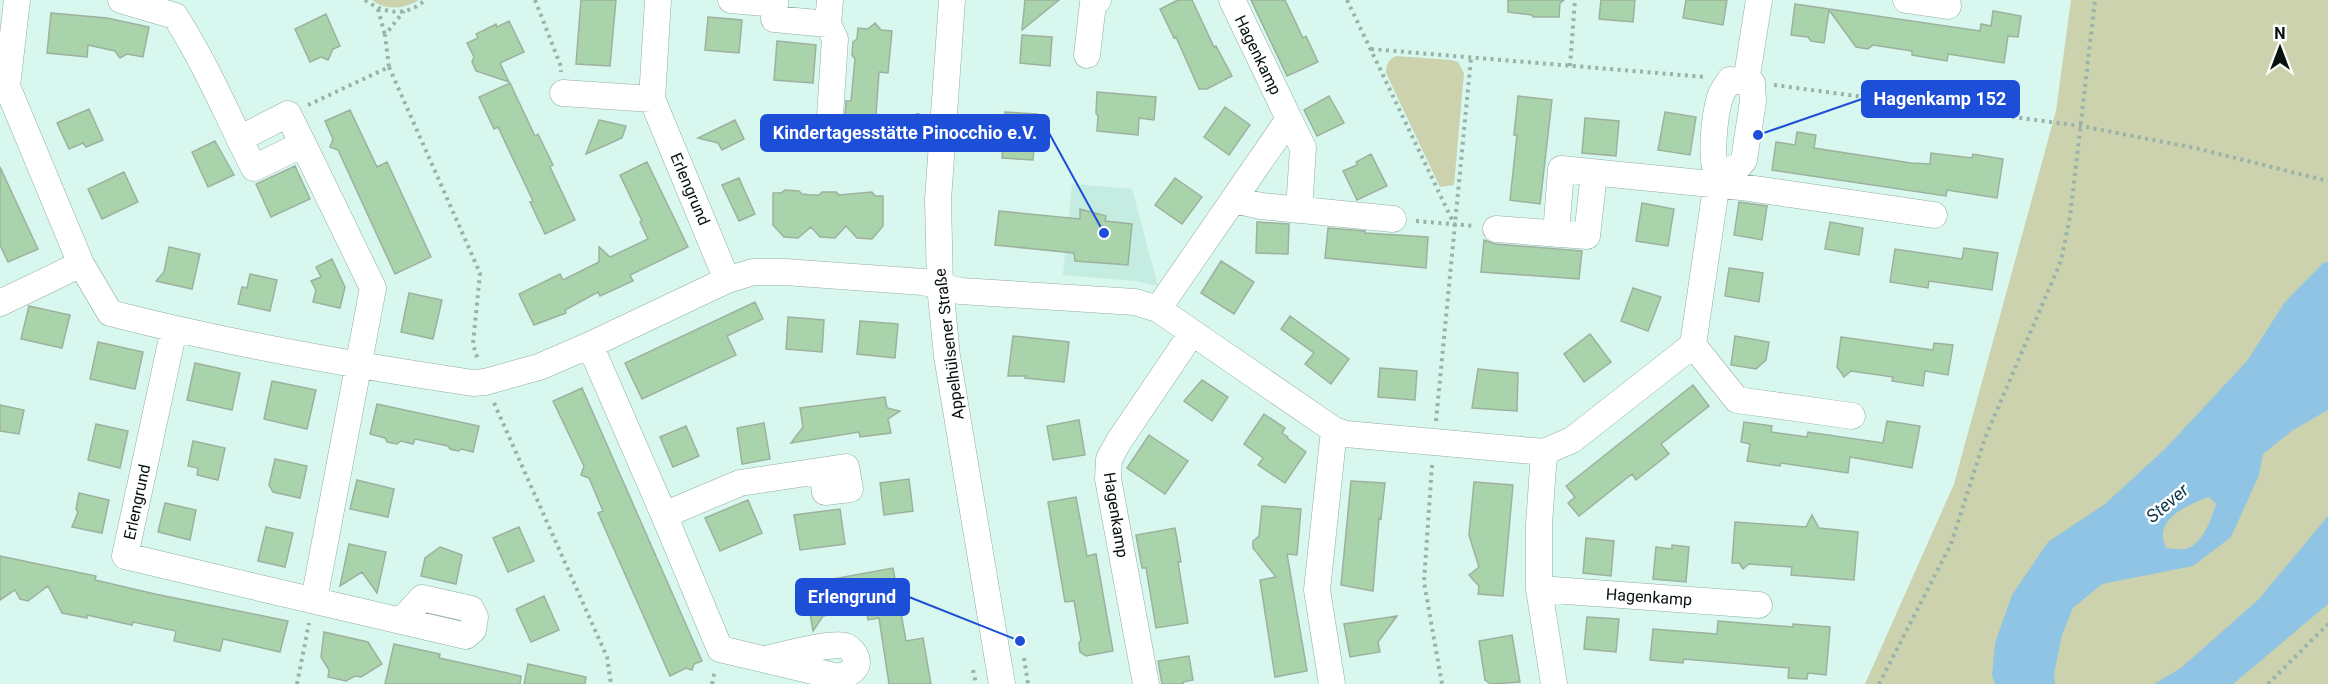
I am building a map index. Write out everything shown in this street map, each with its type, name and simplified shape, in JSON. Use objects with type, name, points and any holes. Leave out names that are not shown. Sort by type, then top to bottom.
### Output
[{"type":"street","points":[[17,0],[3,86],[81,264],[110,313],[174,329],[357,366],[473,383],[485,382],[539,367],[727,280],[753,272],[784,272],[923,282],[960,291],[1135,302],[1158,309],[1334,430],[1359,437],[1544,452],[1572,440],[1693,345],[1717,179]]},
{"type":"street","points":[[121,0],[175,16],[189,39],[254,168],[303,144]]},
{"type":"street","name":"Erlengrund","points":[[658,0],[652,99],[727,280]]},
{"type":"street","points":[[731,0],[775,2],[774,19],[829,12],[835,39],[830,116]]},
{"type":"street","name":"Appelhülsener Straße","points":[[952,0],[939,178],[940,286],[947,356],[1002,684]]},
{"type":"street","points":[[1087,55],[1093,3],[1098,0]]},
{"type":"street","name":"Hagenkamp","points":[[1232,0],[1303,148],[1299,210]]},
{"type":"street","points":[[1717,179],[1739,166],[1744,160],[1753,101],[1743,82],[1760,0]]},
{"type":"street","points":[[1906,0],[1948,6]]},
{"type":"street","points":[[563,93],[652,99]]},
{"type":"street","points":[[239,139],[288,114],[373,288],[314,600]]},
{"type":"street","points":[[1158,309],[1289,119]]},
{"type":"street","points":[[1556,234],[1561,169],[1594,173],[1717,179],[1934,215]]},
{"type":"street","points":[[1496,229],[1587,236],[1594,173]]},
{"type":"street","points":[[1234,201],[1393,219]]},
{"type":"street","points":[[0,303],[81,264]]},
{"type":"street","name":"Erlengrund","points":[[174,329],[125,556],[401,621]]},
{"type":"street","name":"Hagenkamp","points":[[1146,684],[1108,479],[1109,459],[1192,333]]},
{"type":"street","points":[[590,345],[720,649],[766,659]]},
{"type":"street","points":[[1693,345],[1737,400],[1852,416]]},
{"type":"street","points":[[1332,684],[1317,590],[1334,430]]},
{"type":"street","points":[[1544,452],[1539,525],[1539,589],[1554,684]]},
{"type":"street","points":[[664,515],[740,483],[822,471]]},
{"type":"street","name":"Hagenkamp","points":[[1539,589],[1760,605]]},
{"type":"path","points":[[365,0],[378,9],[404,11]]},
{"type":"path","points":[[385,35],[404,11],[425,0]]},
{"type":"path","points":[[535,0],[560,64],[563,93]]},
{"type":"path","points":[[1347,0],[1454,224]]},
{"type":"path","points":[[1569,66],[1575,0]]},
{"type":"path","points":[[1879,684],[1951,544],[1985,438],[2061,261],[2070,217],[2096,0]]},
{"type":"path","points":[[378,9],[385,35],[389,67],[480,273],[473,344],[485,382],[607,657],[611,683]]},
{"type":"path","points":[[1371,49],[1743,82],[2081,126],[2195,148],[2328,181]]},
{"type":"path","points":[[1442,684],[1424,582],[1434,443],[1471,58]]},
{"type":"path","points":[[288,114],[389,67]]},
{"type":"path","points":[[1393,219],[1496,229]]},
{"type":"path","points":[[297,684],[314,600]]},
{"type":"path","points":[[2268,684],[2328,624]]},
{"type":"path","points":[[1023,651],[1028,684]]},
{"type":"shaded area","points":[[372,0],[419,0],[395,8],[377,4]]},
{"type":"shaded area","points":[[2071,0],[2328,0],[2328,684],[1865,684],[1954,484],[2056,111]]},
{"type":"shaded area","points":[[1396,56],[1451,60],[1458,62],[1464,73],[1454,185],[1440,187],[1386,73],[1388,63]]},
{"type":"shaded area","points":[[1072,184],[1132,189],[1158,286],[1135,281],[1063,275]]},
{"type":"water","name":"Stever","points":[[2328,262],[2328,410],[2293,430],[2263,454],[2259,475],[2231,537],[2193,566],[2102,584],[2073,608],[2062,635],[2054,674],[2055,684],[1995,684],[1992,675],[1995,643],[2012,595],[2048,542],[2105,504],[2165,449],[2247,361],[2285,302],[2323,263]],"holes":[[[2209,497],[2216,504],[2212,517],[2197,542],[2185,549],[2166,548],[2163,537],[2165,527],[2174,515]]]},
{"type":"water","points":[[2328,516],[2328,604],[2233,684],[2154,684],[2181,668],[2259,599]]},
{"type":"building","points":[[581,0],[616,0],[610,66],[576,64]]},
{"type":"building","points":[[1025,0],[1059,0],[1022,30]]},
{"type":"building","points":[[1178,0],[1192,0],[1214,47],[1216,46],[1232,76],[1207,89],[1199,89],[1176,37],[1174,38],[1160,9]]},
{"type":"building","points":[[1251,0],[1285,0],[1303,38],[1306,36],[1318,62],[1287,76]]},
{"type":"building","points":[[1508,0],[1564,0],[1560,3],[1559,17],[1533,17],[1508,12]]},
{"type":"building","points":[[1601,0],[1635,0],[1633,22],[1599,19]]},
{"type":"building","points":[[1686,0],[1727,0],[1723,25],[1683,18]]},
{"type":"building","points":[[1795,4],[1980,31],[1981,24],[1991,26],[1993,11],[2021,16],[2018,37],[2008,36],[2004,63],[1948,54],[1947,61],[1912,55],[1912,51],[1873,45],[1868,49],[1856,47],[1829,10],[1824,43],[1811,41],[1808,37],[1791,35]]},
{"type":"building","points":[[51,13],[107,18],[149,27],[143,57],[127,54],[120,58],[115,51],[88,45],[87,57],[47,53]]},
{"type":"building","points":[[326,14],[340,46],[333,49],[328,60],[321,57],[310,62],[295,29]]},
{"type":"building","points":[[708,17],[742,20],[739,53],[705,50]]},
{"type":"building","points":[[509,21],[524,52],[500,63],[509,82],[476,71],[472,62],[474,57],[467,43],[478,38],[476,34],[496,24],[497,27]]},
{"type":"building","points":[[875,23],[881,30],[892,31],[888,73],[879,72],[876,151],[835,148],[837,129],[845,118],[846,101],[851,101],[855,59],[852,55],[853,42],[857,39],[858,28],[868,29]]},
{"type":"building","points":[[1022,35],[1052,37],[1050,66],[1020,63]]},
{"type":"building","points":[[777,41],[816,45],[813,83],[774,80]]},
{"type":"building","points":[[510,83],[535,136],[538,134],[553,165],[550,167],[575,220],[545,234],[530,202],[533,201],[498,127],[494,129],[479,97]]},
{"type":"building","points":[[1097,92],[1156,97],[1154,120],[1139,118],[1138,135],[1097,131]]},
{"type":"building","points":[[1329,96],[1344,123],[1317,136],[1304,110]]},
{"type":"building","points":[[1518,96],[1552,100],[1540,204],[1510,200],[1517,135],[1514,135]]},
{"type":"building","points":[[1225,107],[1250,125],[1229,155],[1204,137]]},
{"type":"building","points":[[89,109],[103,140],[86,147],[83,143],[69,149],[57,123]]},
{"type":"building","points":[[350,110],[377,167],[387,162],[431,257],[395,274],[338,150],[330,147],[333,139],[325,121]]},
{"type":"building","points":[[1005,112],[1037,114],[1033,160],[1002,158]]},
{"type":"building","points":[[1665,112],[1696,117],[1690,155],[1658,150]]},
{"type":"building","points":[[1585,118],[1619,121],[1616,156],[1582,153]]},
{"type":"building","points":[[599,120],[626,126],[622,138],[586,154]]},
{"type":"building","points":[[735,120],[744,139],[722,150],[718,143],[698,138]]},
{"type":"building","points":[[1797,132],[1816,135],[1814,148],[1911,163],[1930,164],[1931,153],[1972,158],[1973,154],[2003,159],[1997,198],[1947,190],[1946,196],[1772,170],[1776,142],[1795,145]]},
{"type":"building","points":[[215,141],[234,175],[208,187],[192,152]]},
{"type":"building","points":[[1371,154],[1387,186],[1357,200],[1343,171],[1357,165],[1356,162]]},
{"type":"building","points":[[647,162],[688,247],[630,275],[633,281],[600,296],[598,292],[565,310],[566,313],[534,325],[519,294],[560,274],[563,280],[599,262],[599,247],[610,257],[648,239],[620,175]]},
{"type":"building","points":[[295,166],[310,199],[271,217],[256,184]]},
{"type":"building","points":[[0,167],[38,249],[8,262],[0,245]]},
{"type":"building","points":[[124,172],[138,202],[102,219],[88,189]]},
{"type":"building","points":[[739,178],[755,214],[739,221],[722,185]]},
{"type":"building","points":[[1175,178],[1202,197],[1182,224],[1155,205]]},
{"type":"building","points":[[785,190],[811,195],[819,195],[822,192],[836,192],[839,195],[872,192],[875,196],[883,196],[883,226],[872,239],[857,238],[846,226],[835,238],[820,237],[811,227],[798,238],[784,237],[773,225],[773,193],[781,193]]},
{"type":"building","points":[[1739,202],[1767,206],[1762,240],[1734,235]]},
{"type":"building","points":[[1642,203],[1674,209],[1668,246],[1636,241]]},
{"type":"building","points":[[1080,209],[1106,216],[1105,221],[1132,224],[1128,265],[1075,261],[1074,253],[995,245],[999,211],[1080,219]]},
{"type":"building","points":[[1257,222],[1289,224],[1288,254],[1256,253]]},
{"type":"building","points":[[1830,222],[1863,228],[1859,255],[1825,249]]},
{"type":"building","points":[[1328,228],[1428,237],[1426,268],[1325,258]]},
{"type":"building","points":[[1484,240],[1495,244],[1582,251],[1579,279],[1481,272]]},
{"type":"building","points":[[169,247],[200,254],[192,289],[156,281],[164,272]]},
{"type":"building","points":[[1964,248],[1998,253],[1992,290],[1929,281],[1928,288],[1890,282],[1895,249],[1962,259]]},
{"type":"building","points":[[332,259],[345,287],[340,308],[313,302],[316,290],[311,281],[321,277],[316,267]]},
{"type":"building","points":[[1221,261],[1254,282],[1234,314],[1201,293]]},
{"type":"building","points":[[1729,268],[1763,273],[1759,302],[1725,296]]},
{"type":"building","points":[[250,274],[277,280],[270,311],[238,304],[242,287],[247,288]]},
{"type":"building","points":[[1633,288],[1661,297],[1648,331],[1621,321]]},
{"type":"building","points":[[409,293],[442,300],[433,339],[401,332]]},
{"type":"building","points":[[755,302],[763,319],[727,336],[736,355],[642,399],[625,363]]},
{"type":"building","points":[[29,306],[70,315],[62,348],[21,339]]},
{"type":"building","points":[[1290,316],[1349,359],[1331,384],[1305,364],[1314,353],[1281,329]]},
{"type":"building","points":[[788,317],[824,320],[822,352],[786,349]]},
{"type":"building","points":[[860,321],[898,324],[895,358],[857,354]]},
{"type":"building","points":[[1590,334],[1611,362],[1584,382],[1564,354]]},
{"type":"building","points":[[1013,336],[1069,342],[1064,382],[1025,378],[1026,376],[1008,376]]},
{"type":"building","points":[[1735,336],[1769,342],[1766,360],[1756,369],[1731,365]]},
{"type":"building","points":[[1841,337],[1933,350],[1934,343],[1953,345],[1948,375],[1925,371],[1923,386],[1892,381],[1893,377],[1851,371],[1844,377],[1837,367]]},
{"type":"building","points":[[98,342],[143,352],[135,389],[90,379]]},
{"type":"building","points":[[195,363],[240,373],[232,410],[187,400]]},
{"type":"building","points":[[1380,368],[1417,371],[1415,400],[1378,397]]},
{"type":"building","points":[[1478,369],[1518,373],[1517,411],[1472,408]]},
{"type":"building","points":[[1202,380],[1228,397],[1212,421],[1184,401]]},
{"type":"building","points":[[272,381],[316,390],[307,429],[264,419]]},
{"type":"building","points":[[1693,385],[1709,406],[1661,444],[1669,454],[1636,480],[1632,474],[1579,516],[1568,503],[1575,497],[1566,486]]},
{"type":"building","points":[[582,388],[702,661],[694,664],[692,670],[686,668],[670,676],[598,513],[603,511],[589,478],[581,475],[584,466],[553,401]]},
{"type":"building","points":[[885,397],[887,408],[900,411],[888,419],[891,433],[860,437],[859,432],[791,443],[803,427],[800,408]]},
{"type":"building","points":[[377,404],[479,426],[473,452],[462,449],[458,451],[448,446],[415,439],[413,444],[401,441],[397,444],[370,434]]},
{"type":"building","points":[[0,405],[24,410],[19,434],[0,431]]},
{"type":"building","points":[[1264,414],[1285,428],[1282,433],[1306,452],[1285,483],[1258,465],[1263,458],[1244,444]]},
{"type":"building","points":[[1079,420],[1085,455],[1053,460],[1047,426]]},
{"type":"building","points":[[1887,421],[1920,426],[1912,468],[1850,457],[1848,473],[1781,463],[1780,466],[1747,461],[1750,444],[1741,442],[1744,422],[1772,426],[1771,432],[1807,437],[1808,432],[1883,443]]},
{"type":"building","points":[[764,423],[770,459],[742,464],[737,428]]},
{"type":"building","points":[[96,424],[128,431],[120,468],[88,460]]},
{"type":"building","points":[[686,426],[699,456],[673,467],[660,437]]},
{"type":"building","points":[[1149,435],[1188,461],[1165,494],[1127,468]]},
{"type":"building","points":[[193,441],[225,448],[218,480],[197,475],[198,468],[188,466]]},
{"type":"building","points":[[275,459],[307,466],[300,498],[273,492],[269,485]]},
{"type":"building","points":[[909,479],[913,511],[884,515],[880,483]]},
{"type":"building","points":[[357,480],[394,489],[388,517],[350,509]]},
{"type":"building","points":[[1351,481],[1385,483],[1381,519],[1379,518],[1373,591],[1341,585]]},
{"type":"building","points":[[1474,482],[1513,485],[1503,596],[1478,594],[1479,586],[1469,575],[1479,567],[1469,535]]},
{"type":"building","points":[[79,493],[109,500],[102,533],[72,527],[78,512],[76,509]]},
{"type":"building","points":[[1076,497],[1087,556],[1096,554],[1113,651],[1086,656],[1080,652],[1081,640],[1074,601],[1065,602],[1048,502]]},
{"type":"building","points":[[748,500],[762,533],[720,551],[705,518]]},
{"type":"building","points":[[165,503],[196,510],[190,540],[158,532]]},
{"type":"building","points":[[1262,506],[1301,509],[1297,555],[1287,554],[1307,671],[1275,677],[1260,580],[1276,577],[1253,548],[1253,541],[1259,536]]},
{"type":"building","points":[[840,509],[845,544],[800,550],[794,515]]},
{"type":"building","points":[[1812,515],[1819,528],[1858,532],[1854,580],[1791,575],[1792,567],[1749,564],[1743,569],[1739,563],[1732,563],[1735,522],[1806,527]]},
{"type":"building","points":[[266,527],[293,533],[285,567],[258,561]]},
{"type":"building","points":[[519,527],[534,561],[508,572],[493,538]]},
{"type":"building","points":[[1175,528],[1188,623],[1156,628],[1146,568],[1142,568],[1136,535]]},
{"type":"building","points":[[1586,538],[1614,541],[1611,576],[1583,573]]},
{"type":"building","points":[[349,544],[386,552],[377,593],[362,572],[340,586]]},
{"type":"building","points":[[1672,545],[1689,547],[1686,582],[1653,579],[1656,547],[1672,549]]},
{"type":"building","points":[[440,547],[462,555],[456,584],[421,576],[425,558]]},
{"type":"building","points":[[0,556],[96,576],[95,580],[155,594],[288,621],[280,652],[223,639],[220,651],[174,641],[176,631],[133,622],[132,625],[87,615],[87,618],[62,613],[48,586],[28,601],[20,599],[15,590],[0,600]]},
{"type":"building","points":[[893,568],[906,641],[923,638],[931,684],[889,684],[879,618],[868,620],[866,609],[823,616],[813,631],[805,584]]},
{"type":"building","points":[[544,596],[559,630],[531,642],[516,609]]},
{"type":"building","points":[[1397,616],[1378,642],[1380,652],[1350,657],[1344,624]]},
{"type":"building","points":[[1587,617],[1619,619],[1616,652],[1584,649]]},
{"type":"building","points":[[1718,621],[1793,627],[1793,624],[1830,627],[1826,675],[1808,673],[1807,679],[1788,678],[1789,668],[1684,659],[1683,663],[1650,660],[1653,629],[1717,634]]},
{"type":"building","points":[[324,632],[368,642],[382,664],[361,677],[355,676],[346,681],[328,677],[329,670],[321,657]]},
{"type":"building","points":[[1512,635],[1520,682],[1491,684],[1485,680],[1479,641]]},
{"type":"building","points":[[394,644],[440,654],[439,658],[521,676],[520,684],[385,684]]},
{"type":"building","points":[[1189,656],[1193,680],[1183,682],[1183,684],[1162,684],[1158,661]]},
{"type":"building","points":[[528,664],[586,677],[585,684],[524,684]]},
{"type":"place","name":"Hagenkamp 152","points":[[1758,135]]},
{"type":"place","name":"Kindertagesstätte Pinocchio e.V.","points":[[1104,233]]},
{"type":"place","name":"Erlengrund","points":[[1020,641]]}]
